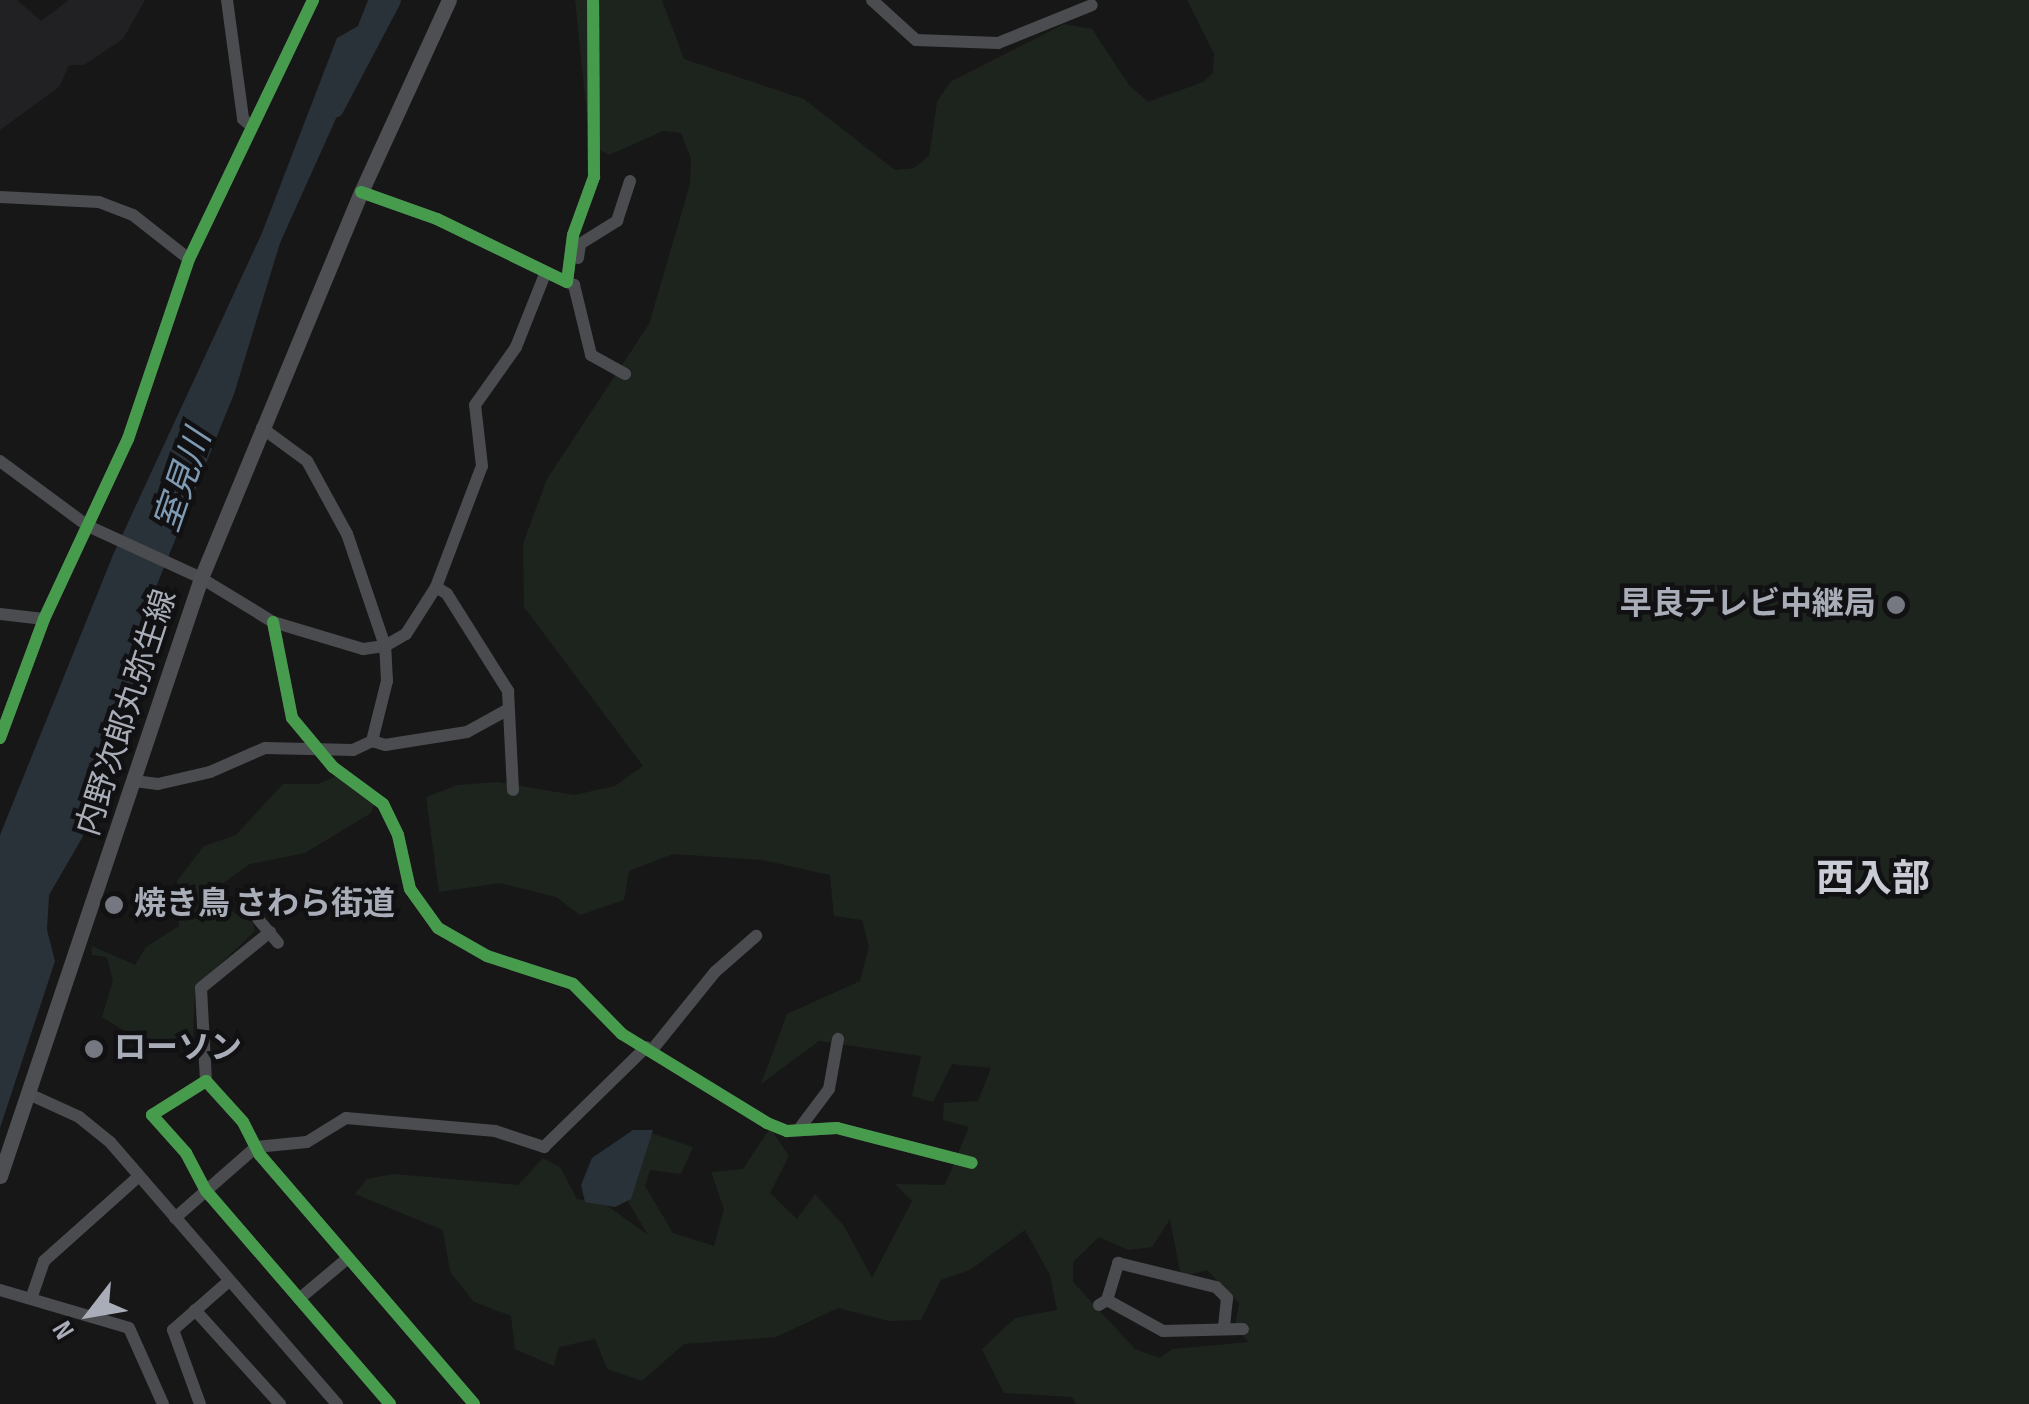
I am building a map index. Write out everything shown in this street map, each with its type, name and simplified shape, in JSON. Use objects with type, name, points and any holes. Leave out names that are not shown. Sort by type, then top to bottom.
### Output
[{"type":"main road","name":"内野次郎丸弥生線","points":[[0,1176],[31,1095],[134,781],[193,575],[262,428],[361,192],[449,0]]},
{"type":"street","points":[[226,0],[242,119],[251,126]]},
{"type":"street","points":[[0,738],[44,619],[92,528],[128,439],[190,260],[314,0]]},
{"type":"street","points":[[593,0],[594,177],[573,236],[571,284],[588,350],[624,374]]},
{"type":"street","points":[[872,0],[916,40],[998,44],[1092,5]]},
{"type":"street","points":[[571,284],[580,244],[617,221],[630,181]]},
{"type":"street","points":[[361,192],[437,219],[571,284]]},
{"type":"street","points":[[0,197],[99,202],[133,215],[190,260]]},
{"type":"street","points":[[0,462],[92,528],[193,575],[273,622],[363,649],[385,646],[406,634],[436,587],[482,466],[475,405],[516,347],[546,274]]},
{"type":"street","points":[[262,428],[307,461],[347,534],[385,646],[387,682],[372,741]]},
{"type":"street","points":[[436,587],[447,594],[508,692],[513,790]]},
{"type":"street","points":[[0,614],[44,619]]},
{"type":"street","points":[[273,622],[292,718],[316,749],[391,816],[410,889],[438,928],[487,956],[573,984],[613,1027],[744,1110],[788,1131],[837,1128],[972,1163]]},
{"type":"street","points":[[134,781],[158,784],[210,772],[265,748],[353,750],[372,741],[467,732],[506,710]]},
{"type":"street","points":[[258,918],[274,938],[201,988],[206,1081],[348,1258],[474,1404]]},
{"type":"street","points":[[175,1218],[256,1146],[307,1142],[346,1118],[495,1131],[544,1146],[649,1049],[715,972],[756,936]]},
{"type":"street","points":[[799,1129],[829,1089],[838,1039]]},
{"type":"street","points":[[206,1081],[152,1114],[186,1153],[206,1191],[390,1404]]},
{"type":"street","points":[[31,1095],[95,1128],[336,1404]]},
{"type":"street","points":[[32,1296],[44,1261],[140,1176]]},
{"type":"street","points":[[299,1299],[348,1258]]},
{"type":"street","points":[[1224,1328],[1226,1298],[1216,1287],[1118,1263],[1103,1303],[1163,1331],[1243,1329]]},
{"type":"street","points":[[200,1404],[173,1330],[229,1281]]},
{"type":"street","points":[[0,1290],[32,1296],[130,1328],[163,1404]]},
{"type":"street","points":[[195,1310],[280,1404]]},
{"type":"shaded area","points":[[0,0],[17,0],[41,21],[69,0],[145,0],[123,39],[84,65],[69,65],[59,87],[0,130]]},
{"type":"shaded area","points":[[575,0],[662,0],[684,59],[804,99],[895,170],[914,168],[929,156],[937,102],[950,82],[1064,24],[1092,29],[1129,85],[1148,102],[1203,82],[1213,73],[1214,54],[1187,0],[2029,0],[2029,1404],[1076,1404],[1072,1397],[1004,1393],[982,1349],[1015,1318],[1057,1310],[1050,1275],[1025,1230],[970,1270],[941,1280],[921,1320],[889,1321],[838,1308],[776,1337],[684,1344],[642,1381],[607,1369],[595,1339],[559,1347],[554,1366],[515,1349],[511,1316],[474,1302],[450,1272],[443,1230],[355,1194],[367,1179],[394,1174],[518,1185],[543,1158],[560,1167],[577,1199],[605,1204],[648,1235],[621,1190],[648,1132],[693,1147],[681,1174],[650,1170],[645,1186],[673,1233],[714,1246],[724,1209],[711,1172],[743,1169],[770,1128],[789,1156],[770,1193],[797,1219],[815,1194],[844,1226],[872,1278],[912,1201],[895,1184],[945,1185],[969,1127],[943,1120],[944,1103],[978,1101],[991,1068],[952,1064],[933,1102],[912,1096],[921,1056],[819,1041],[761,1084],[787,1014],[860,981],[869,947],[862,920],[834,916],[830,875],[762,860],[673,854],[629,871],[624,900],[580,915],[556,897],[500,883],[439,892],[426,797],[458,785],[498,782],[574,795],[615,786],[643,766],[524,607],[523,544],[547,479],[649,324],[690,184],[691,159],[681,133],[663,131],[609,155],[590,144]],"holes":[[[1170,1219],[1181,1277],[1207,1270],[1239,1303],[1235,1328],[1249,1342],[1172,1349],[1160,1358],[1135,1349],[1073,1282],[1073,1262],[1099,1237],[1128,1250],[1152,1247]]]},
{"type":"shaded area","points":[[337,776],[375,803],[371,813],[305,853],[250,864],[219,886],[220,905],[253,923],[255,931],[195,988],[193,1041],[151,1047],[102,1017],[113,981],[107,957],[92,955],[92,946],[135,965],[146,947],[179,926],[177,881],[204,846],[236,835],[283,784],[318,784]]},
{"type":"water","points":[[368,0],[387,0],[345,80],[347,94],[280,243],[234,394],[152,597],[147,642],[82,838],[49,895],[47,930],[55,961],[0,1128],[0,835],[113,555],[262,233],[337,38],[358,26]]},
{"type":"water","points":[[633,1130],[653,1130],[631,1199],[615,1207],[585,1202],[581,1185],[592,1158]]},
{"type":"waterway","name":"室見川","points":[[334,108],[391,0]]},
{"type":"cycle path","points":[[0,738],[44,619],[128,439],[189,259],[313,0]]},
{"type":"cycle path","points":[[361,192],[437,219],[567,282],[573,235],[594,177],[593,0]]},
{"type":"cycle path","points":[[273,622],[292,718],[333,767],[383,804],[398,835],[410,889],[438,928],[487,956],[573,984],[622,1034],[767,1123],[787,1131],[837,1128],[972,1163]]},
{"type":"cycle path","points":[[390,1404],[206,1191],[186,1153],[152,1115],[206,1081],[243,1122],[260,1155],[474,1404]]},
{"type":"place","name":"早良テレビ中継局","points":[[1896,605]]},
{"type":"place","name":"焼き鳥 さわら街道","points":[[114,905]]},
{"type":"place","name":"ローソン","points":[[94,1049]]},
{"type":"district","name":"西入部","points":[[1873,880]]}]
